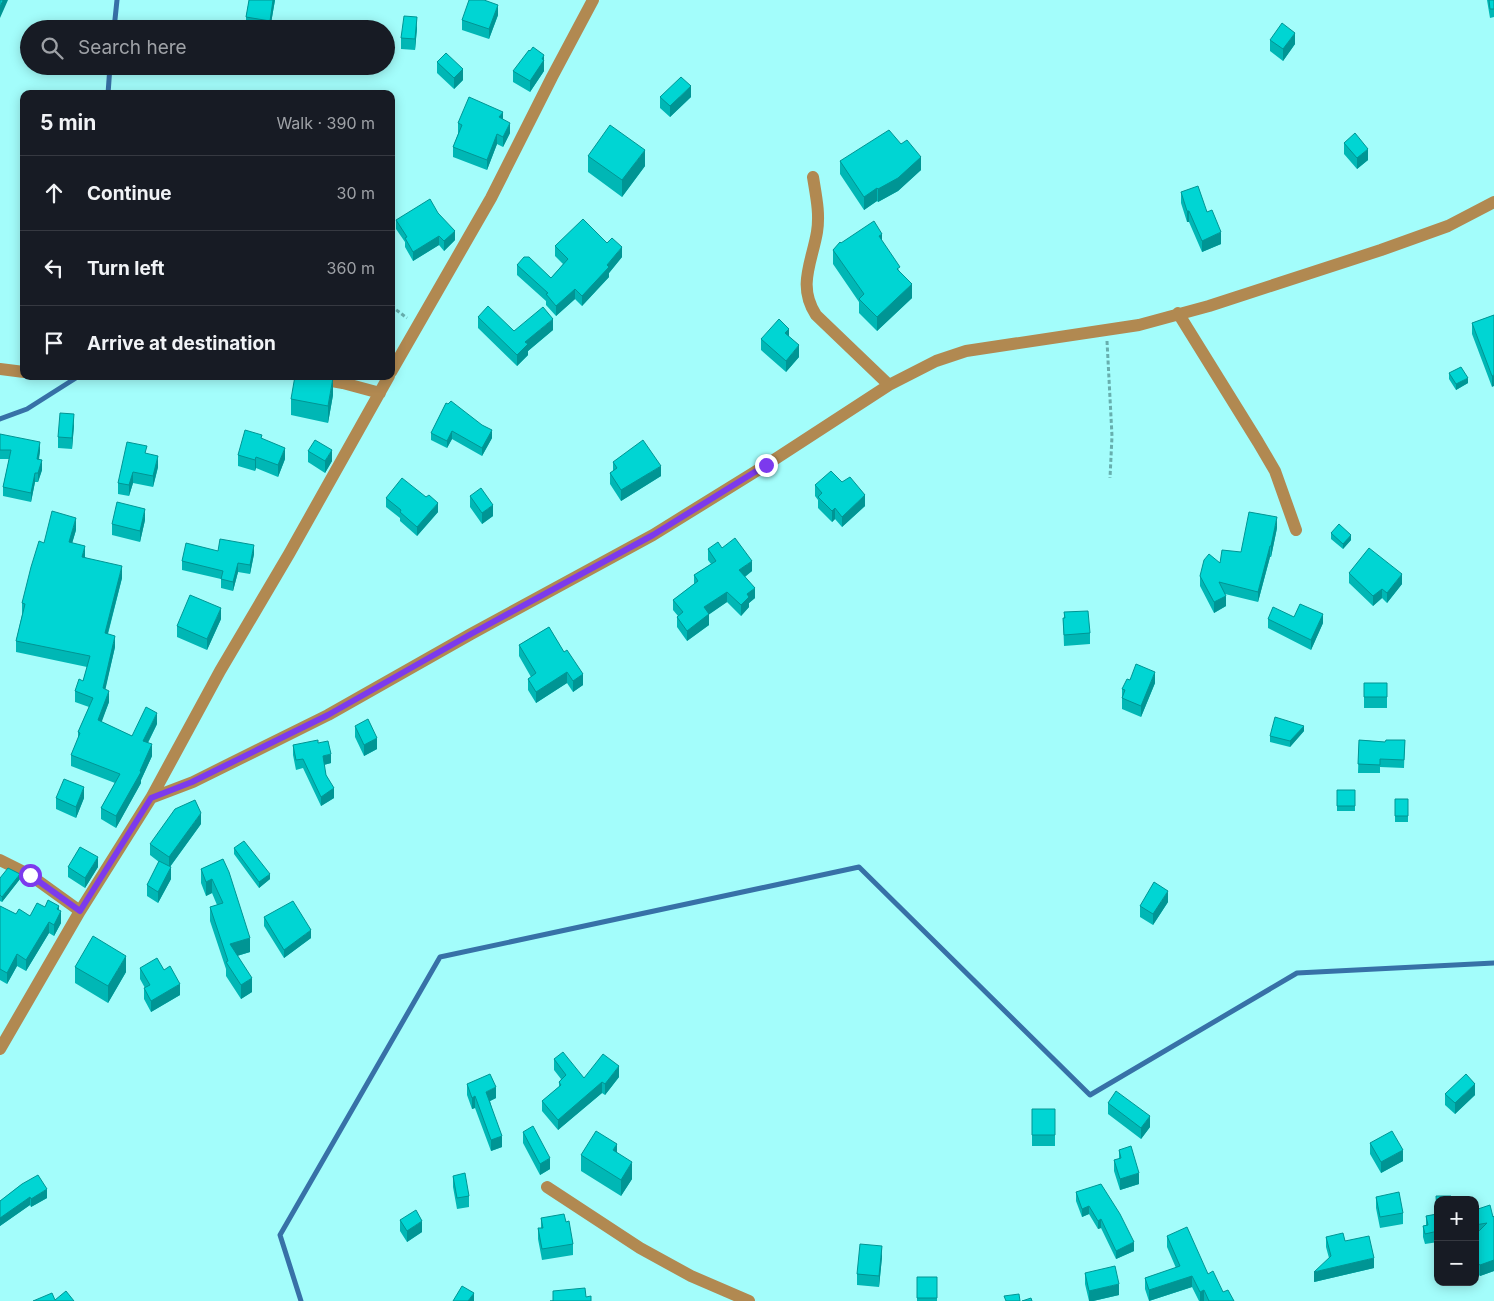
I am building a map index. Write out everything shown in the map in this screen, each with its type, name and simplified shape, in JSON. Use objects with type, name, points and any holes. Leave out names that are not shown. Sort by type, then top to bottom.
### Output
[{"type":"street","points":[[395,365],[442,287],[491,198],[593,0]]},
{"type":"street","points":[[813,177],[818,208],[817,231],[806,278],[809,304],[816,315],[889,385]]},
{"type":"street","points":[[151,798],[192,782],[328,715],[471,634],[653,535],[766,465],[889,385],[936,361],[966,351],[1139,325],[1209,306],[1448,226],[1494,202]]},
{"type":"street","points":[[1178,314],[1275,471],[1296,530]]},
{"type":"street","points":[[0,369],[20,372]]},
{"type":"street","points":[[326,380],[380,393]]},
{"type":"street","points":[[0,1049],[80,911],[151,798],[220,671],[387,380]]},
{"type":"street","points":[[0,860],[30,875],[80,911]]},
{"type":"street","points":[[547,1188],[640,1248],[682,1272],[750,1301]]},
{"type":"path","points":[[395,309],[417,326]]},
{"type":"path","points":[[1107,331],[1112,436],[1110,478]]},
{"type":"building","points":[[249,0],[273,0],[270,20],[246,17]]},
{"type":"building","points":[[469,0],[484,0],[498,5],[489,29],[462,20]]},
{"type":"building","points":[[1489,0],[1494,0],[1494,9],[1490,9]]},
{"type":"building","points":[[404,16],[417,17],[415,39],[401,38]]},
{"type":"building","points":[[1282,23],[1295,33],[1283,49],[1270,40]]},
{"type":"building","points":[[533,47],[544,55],[542,59],[544,60],[530,81],[513,71]]},
{"type":"building","points":[[446,53],[463,69],[454,78],[437,62]]},
{"type":"building","points":[[681,77],[691,86],[670,106],[660,97]]},
{"type":"building","points":[[469,97],[503,112],[499,117],[510,123],[503,137],[497,134],[487,160],[453,147],[462,125],[458,123]]},
{"type":"building","points":[[610,125],[645,150],[622,180],[588,156]]},
{"type":"building","points":[[889,130],[901,144],[907,140],[921,157],[898,178],[877,188],[864,197],[840,161]]},
{"type":"building","points":[[1355,133],[1368,149],[1357,158],[1344,143]]},
{"type":"building","points":[[1198,186],[1207,212],[1212,210],[1221,232],[1202,241],[1189,211],[1187,211],[1181,192]]},
{"type":"building","points":[[430,199],[438,213],[455,231],[444,241],[439,236],[413,252],[405,238],[407,237],[396,220]]},
{"type":"building","points":[[583,219],[607,243],[612,238],[622,247],[607,265],[609,267],[582,296],[575,289],[556,306],[546,294],[548,293],[517,265],[524,257],[529,257],[551,278],[568,259],[555,246]]},
{"type":"building","points":[[874,221],[882,234],[879,236],[900,267],[897,269],[912,284],[877,317],[859,299],[864,294],[833,250],[840,242]]},
{"type":"building","points":[[488,306],[514,331],[543,307],[553,319],[525,342],[528,344],[517,355],[478,317]]},
{"type":"building","points":[[1494,315],[1494,375],[1492,376],[1472,323]]},
{"type":"building","points":[[779,319],[789,329],[785,333],[799,345],[786,361],[761,339]]},
{"type":"building","points":[[1461,367],[1468,378],[1456,384],[1449,373]]},
{"type":"building","points":[[294,380],[333,380],[328,406],[291,399]]},
{"type":"building","points":[[451,401],[482,425],[492,430],[482,448],[452,431],[447,441],[431,433],[446,403],[448,404]]},
{"type":"building","points":[[60,413],[74,414],[72,438],[58,437]]},
{"type":"building","points":[[245,430],[262,435],[261,438],[285,448],[278,465],[256,457],[255,460],[238,455]]},
{"type":"building","points":[[0,434],[40,442],[37,459],[42,460],[38,473],[35,473],[31,493],[3,487],[11,450],[0,450]]},
{"type":"building","points":[[315,440],[332,450],[325,461],[308,451]]},
{"type":"building","points":[[643,440],[661,466],[621,490],[610,473],[617,468],[613,462]]},
{"type":"building","points":[[127,442],[147,446],[145,453],[158,456],[153,476],[133,472],[129,485],[118,483]]},
{"type":"building","points":[[831,471],[842,482],[850,477],[865,495],[842,517],[835,508],[832,511],[818,497],[822,493],[815,485]]},
{"type":"building","points":[[402,478],[426,497],[429,495],[438,503],[417,527],[386,498]]},
{"type":"building","points":[[481,488],[493,505],[482,513],[470,496]]},
{"type":"building","points":[[117,502],[145,509],[140,531],[112,524]]},
{"type":"building","points":[[52,511],[76,518],[69,542],[85,546],[82,557],[122,566],[105,633],[115,636],[103,688],[109,691],[98,720],[132,736],[146,707],[157,713],[143,741],[152,744],[141,772],[116,816],[101,808],[120,774],[71,755],[80,733],[78,732],[93,698],[75,691],[79,679],[83,681],[90,656],[16,641],[25,604],[22,603],[31,567],[39,541],[44,543]]},
{"type":"building","points":[[1249,512],[1277,517],[1258,592],[1219,582],[1226,596],[1214,602],[1200,576],[1204,560],[1209,554],[1220,563],[1222,550],[1241,552]]},
{"type":"building","points":[[1339,524],[1351,535],[1343,544],[1331,533]]},
{"type":"building","points":[[735,538],[752,561],[739,570],[755,588],[747,594],[749,597],[741,605],[727,592],[704,607],[709,614],[687,631],[677,617],[683,612],[673,600],[698,581],[694,575],[716,561],[708,549],[718,542],[722,548]]},
{"type":"building","points":[[220,539],[254,545],[250,565],[238,563],[233,582],[221,579],[223,571],[182,561],[186,543],[218,551]]},
{"type":"building","points":[[1369,548],[1402,574],[1387,593],[1382,589],[1373,596],[1349,573]]},
{"type":"building","points":[[190,595],[221,608],[207,639],[177,626]]},
{"type":"building","points":[[1300,604],[1323,614],[1311,640],[1268,619],[1273,607],[1294,617]]},
{"type":"building","points":[[1088,611],[1090,633],[1064,635],[1064,612]]},
{"type":"building","points":[[549,627],[564,652],[567,650],[583,674],[573,681],[567,672],[536,692],[528,679],[536,673],[519,645]]},
{"type":"building","points":[[1136,664],[1155,672],[1141,706],[1122,698],[1125,690],[1122,689],[1127,679],[1130,680]]},
{"type":"building","points":[[1364,683],[1387,683],[1387,697],[1364,697]]},
{"type":"building","points":[[1275,717],[1304,726],[1290,741],[1270,736]]},
{"type":"building","points":[[368,719],[377,738],[364,745],[355,726]]},
{"type":"building","points":[[318,740],[318,743],[328,741],[331,754],[323,756],[326,775],[334,788],[321,797],[303,759],[296,760],[293,745]]},
{"type":"building","points":[[1359,740],[1385,742],[1386,740],[1405,740],[1404,760],[1380,759],[1380,765],[1358,764]]},
{"type":"building","points":[[64,779],[84,787],[76,807],[56,798]]},
{"type":"building","points":[[1337,790],[1355,790],[1355,806],[1337,806]]},
{"type":"building","points":[[1395,799],[1408,799],[1408,816],[1395,816]]},
{"type":"building","points":[[195,800],[201,813],[169,857],[150,844],[175,809]]},
{"type":"building","points":[[244,841],[270,874],[259,882],[234,848]]},
{"type":"building","points":[[80,847],[98,857],[85,878],[68,867]]},
{"type":"building","points":[[223,859],[250,938],[230,944],[252,978],[241,985],[226,962],[228,961],[210,907],[223,903],[212,879],[206,882],[201,869]]},
{"type":"building","points":[[159,861],[171,867],[158,892],[147,885]]},
{"type":"building","points":[[8,868],[20,874],[2,897],[0,895],[0,878]]},
{"type":"building","points":[[1154,882],[1168,891],[1153,914],[1140,906]]},
{"type":"building","points":[[48,900],[59,906],[57,909],[61,911],[54,925],[49,922],[26,960],[17,954],[7,973],[0,969],[0,906],[16,914],[19,909],[30,916],[37,903],[45,907]]},
{"type":"building","points":[[293,901],[311,930],[284,950],[264,917]]},
{"type":"building","points":[[93,936],[126,956],[108,986],[75,967]]},
{"type":"building","points":[[157,958],[164,970],[170,966],[180,984],[151,1001],[144,988],[150,985],[140,968]]},
{"type":"building","points":[[563,1052],[584,1078],[603,1054],[619,1066],[605,1084],[602,1082],[558,1120],[542,1101],[561,1085],[559,1082],[566,1075],[554,1059]]},
{"type":"building","points":[[490,1074],[496,1087],[486,1092],[502,1136],[491,1140],[475,1096],[472,1098],[467,1084]]},
{"type":"building","points":[[1466,1074],[1475,1084],[1455,1103],[1445,1094]]},
{"type":"building","points":[[1116,1091],[1150,1116],[1141,1128],[1108,1103]]},
{"type":"building","points":[[1032,1109],[1055,1109],[1055,1135],[1032,1135]]},
{"type":"building","points":[[533,1126],[550,1158],[540,1164],[523,1132]]},
{"type":"building","points":[[596,1131],[617,1144],[613,1150],[632,1162],[621,1180],[581,1155]]},
{"type":"building","points":[[1392,1131],[1403,1150],[1381,1162],[1370,1143]]},
{"type":"building","points":[[1131,1146],[1139,1173],[1120,1179],[1114,1160],[1121,1158],[1119,1150]]},
{"type":"building","points":[[465,1173],[469,1196],[457,1198],[453,1176]]},
{"type":"building","points":[[38,1175],[47,1189],[31,1199],[30,1197],[0,1218],[0,1201],[22,1184]]},
{"type":"building","points":[[1101,1184],[1120,1214],[1134,1242],[1116,1251],[1101,1219],[1098,1221],[1089,1206],[1082,1209],[1076,1192]]},
{"type":"building","points":[[1399,1192],[1403,1213],[1380,1217],[1376,1197]]},
{"type":"building","points":[[1490,1205],[1494,1216],[1494,1260],[1480,1265],[1479,1231],[1487,1223],[1479,1224],[1479,1209]]},
{"type":"building","points":[[416,1210],[422,1221],[407,1231],[400,1220]]},
{"type":"building","points":[[564,1214],[566,1222],[569,1221],[573,1244],[542,1249],[538,1228],[543,1228],[541,1218]]},
{"type":"building","points":[[1434,1215],[1434,1232],[1425,1234],[1423,1226],[1428,1225],[1426,1216]]},
{"type":"building","points":[[1187,1227],[1208,1274],[1213,1271],[1223,1292],[1228,1290],[1234,1301],[1209,1301],[1204,1290],[1200,1292],[1192,1276],[1149,1290],[1145,1278],[1180,1266],[1167,1236]]},
{"type":"building","points":[[1343,1233],[1345,1241],[1369,1236],[1374,1258],[1314,1272],[1331,1256],[1326,1237]]},
{"type":"building","points":[[860,1244],[882,1246],[879,1276],[857,1274]]},
{"type":"building","points":[[1115,1266],[1119,1284],[1089,1291],[1085,1273]]},
{"type":"building","points":[[917,1277],[937,1277],[937,1298],[917,1298]]},
{"type":"building","points":[[462,1286],[474,1293],[468,1301],[453,1301]]},
{"type":"building","points":[[585,1288],[586,1297],[591,1296],[591,1301],[553,1301],[553,1291]]},
{"type":"building","points":[[66,1291],[74,1301],[33,1301],[52,1293],[55,1300]]},
{"type":"building","points":[[1019,1294],[1020,1301],[1006,1301],[1004,1296]]},
{"type":"waterway","points":[[115,20],[117,0]]},
{"type":"waterway","points":[[108,90],[109,75]]},
{"type":"waterway","points":[[0,419],[27,409],[73,380]]},
{"type":"waterway","points":[[301,1301],[280,1235],[440,957],[859,867],[1090,1095],[1297,973],[1494,963]]},
{"type":"route","points":[[30,875],[80,911],[151,798],[192,782],[328,715],[471,634],[653,535],[766,465]]}]
